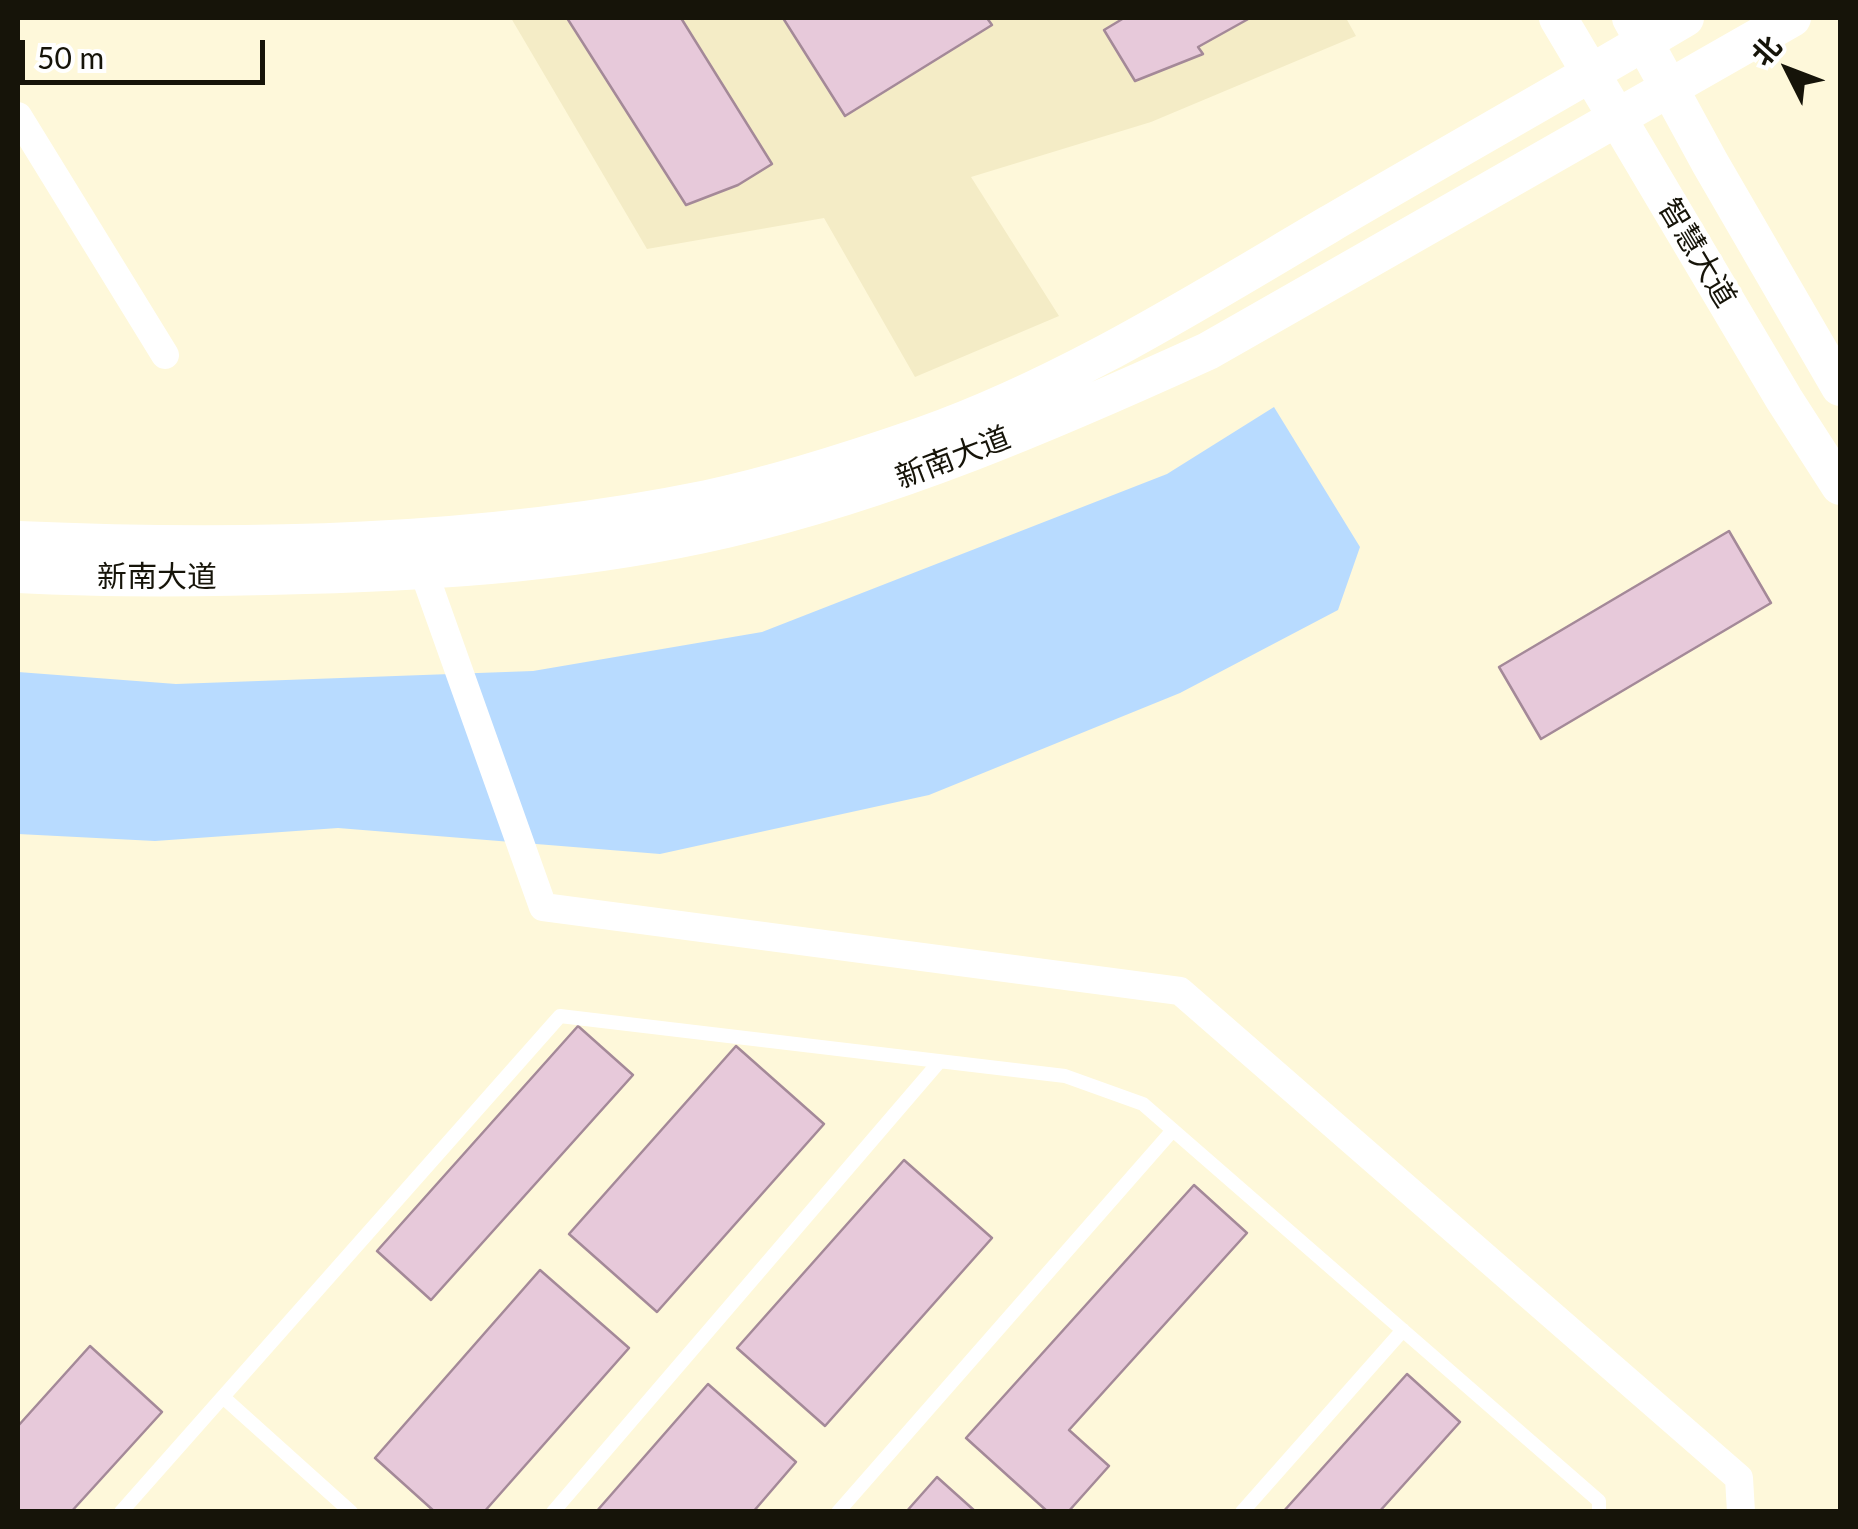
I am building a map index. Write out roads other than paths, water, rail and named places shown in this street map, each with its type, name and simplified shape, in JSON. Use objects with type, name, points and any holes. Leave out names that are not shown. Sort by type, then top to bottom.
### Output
[{"type":"main road","name":"智慧大道","points":[[1558,18],[1784,400],[1840,486]]},
{"type":"main road","name":"新南大道","points":[[18,574],[184,578],[417,553],[711,498],[857,456],[966,419],[1040,387],[1198,302],[1590,72],[1638,29],[1685,18]]},
{"type":"main road","name":"新南大道","points":[[18,540],[230,543],[570,556],[725,529],[845,496],[960,457],[1208,351],[1792,18]]},
{"type":"main road","name":"智慧大道","points":[[1638,29],[1710,163],[1840,387]]},
{"type":"street","points":[[18,116],[165,355]]},
{"type":"street","points":[[417,553],[544,907],[1180,991],[1739,1478],[1741,1512]]},
{"type":"lane","points":[[122,1512],[560,1016],[1066,1076],[1143,1104],[1599,1501],[1599,1512]]},
{"type":"lane","points":[[553,1512],[940,1061]]},
{"type":"lane","points":[[838,1512],[1174,1130]]},
{"type":"lane","points":[[1242,1512],[1403,1330]]},
{"type":"lane","points":[[223,1396],[351,1512]]},
{"type":"water","points":[[1274,407],[1360,547],[1338,610],[1180,693],[929,795],[660,854],[338,828],[155,841],[18,834],[18,672],[176,684],[533,671],[762,632],[1167,474]]}]
